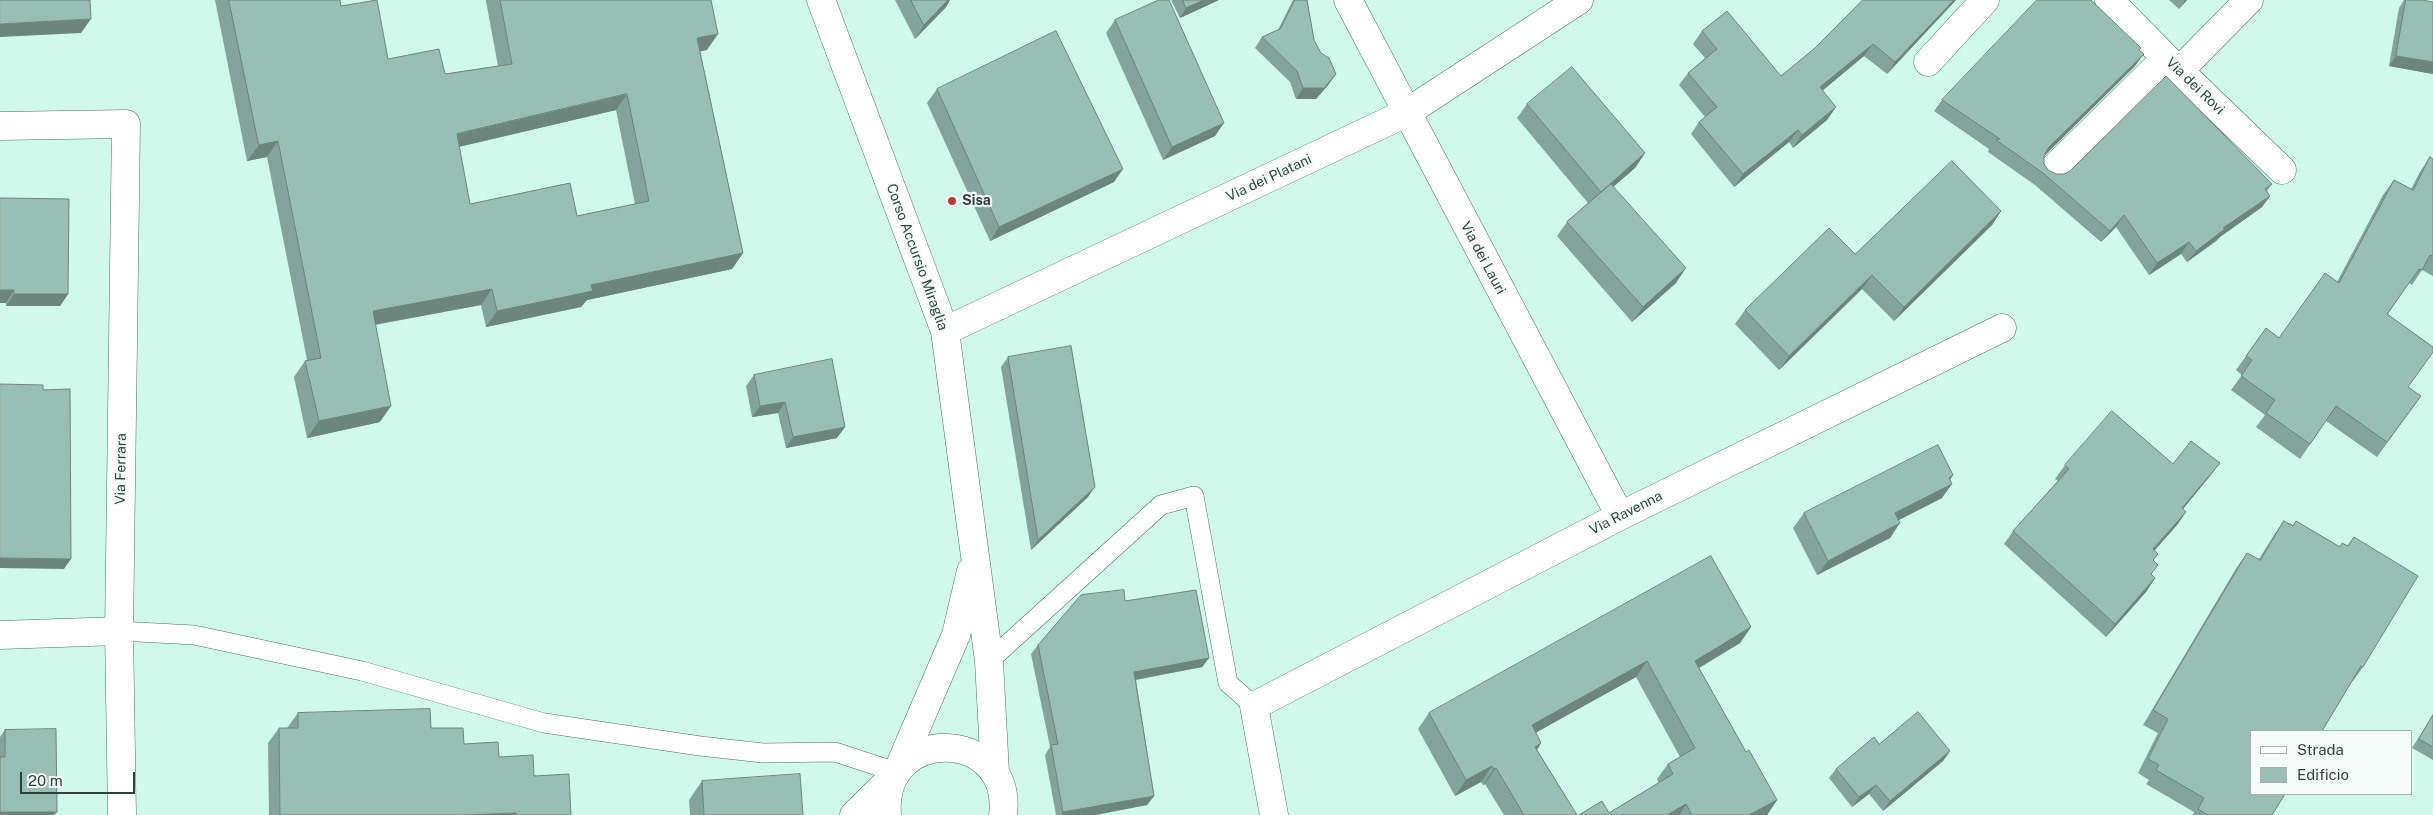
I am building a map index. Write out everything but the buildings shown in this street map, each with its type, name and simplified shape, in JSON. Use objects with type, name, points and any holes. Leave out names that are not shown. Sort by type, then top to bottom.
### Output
[{"type":"street","name":"Corso Accursio Miraglia","points":[[821,0],[945,331],[989,661],[995,773]]},
{"type":"street","name":"Via dei Lauri","points":[[1348,0],[1620,516]]},
{"type":"street","name":"Via dei Platani","points":[[945,331],[1406,113],[1579,0]]},
{"type":"street","points":[[1928,62],[1985,0]]},
{"type":"street","name":"Via dei Rovi","points":[[2109,0],[2172,65],[2282,170]]},
{"type":"street","points":[[2051,171],[2249,0]]},
{"type":"street","name":"Via Ferrara","points":[[0,126],[126,124],[119,631],[122,815]]},
{"type":"street","name":"Via Ravenna","points":[[1254,706],[1620,516],[2002,328]]},
{"type":"street","points":[[886,815],[889,787],[956,635],[974,555]]},
{"type":"street","points":[[0,635],[119,631]]},
{"type":"street","points":[[1254,706],[1269,814]]},
{"type":"street","points":[[854,815],[910,759],[924,750],[939,747],[971,752],[984,761],[995,773],[1001,788],[1004,803],[1003,815]]},
{"type":"lane","points":[[989,661],[1161,505],[1194,496],[1228,683],[1254,706]]},
{"type":"lane","points":[[119,631],[194,635],[362,671],[544,723],[754,752],[835,752],[897,772]]},
{"type":"place","name":"Sisa","points":[[952,201]]}]
